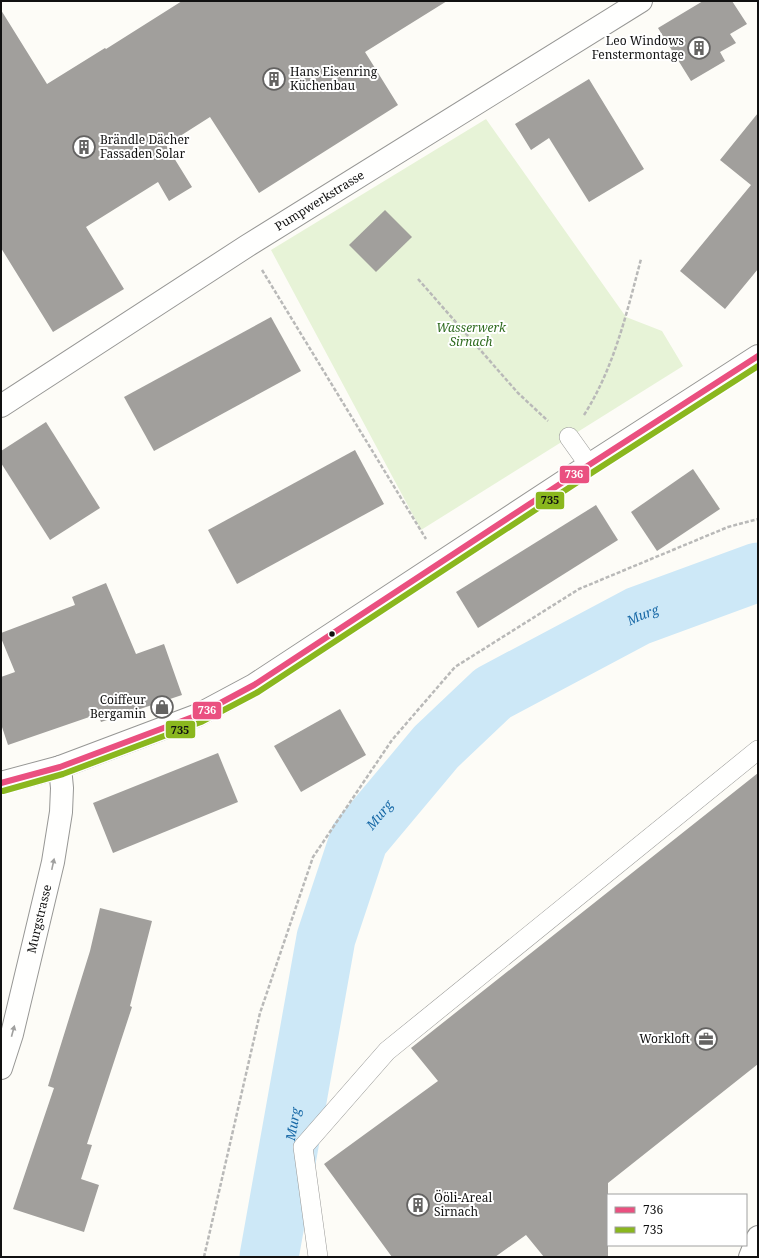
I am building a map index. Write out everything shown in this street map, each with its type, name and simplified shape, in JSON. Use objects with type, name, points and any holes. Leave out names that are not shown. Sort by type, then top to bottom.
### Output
[{"type":"street","name":"Pumpwerkstrasse","points":[[1,406],[247,246],[642,1]]},
{"type":"street","points":[[1,784],[60,767],[198,715],[254,685],[589,464],[758,356]]},
{"type":"street","name":"Murgstrasse","points":[[1,1068],[12,1034],[53,862],[61,812],[62,788],[60,767]]},
{"type":"lane","points":[[570,437],[589,464]]},
{"type":"lane","points":[[318,1257],[303,1147],[387,1051],[758,750]]},
{"type":"path","points":[[247,246],[441,562]]},
{"type":"path","points":[[418,279],[518,393],[542,416],[570,437],[588,409],[606,372],[621,335],[641,259]]},
{"type":"path","points":[[204,1257],[260,1013],[313,857],[392,740],[455,666],[579,589],[728,527],[758,519]]},
{"type":"green space","name":"Wasserwerk Sirnach","points":[[486,119],[626,317],[662,331],[683,366],[421,530],[271,250]]},
{"type":"building","points":[[182,1],[447,1],[365,52],[398,105],[259,193],[210,117],[166,145],[192,187],[169,201],[158,182],[86,227],[124,289],[53,332],[1,248],[1,10],[47,84]]},
{"type":"building","name":"Leo Windows Fenstermontage","points":[[703,1],[732,1],[747,24],[730,34],[736,43],[720,52],[725,61],[691,81],[658,28]]},
{"type":"building","points":[[589,79],[644,169],[589,202],[549,138],[531,150],[515,124]]},
{"type":"building","points":[[758,113],[758,269],[725,309],[680,271],[751,185],[720,160]]},
{"type":"building","points":[[385,210],[412,237],[376,272],[349,245]]},
{"type":"building","points":[[271,317],[301,371],[154,451],[124,397]]},
{"type":"building","points":[[46,422],[100,508],[50,540],[1,463],[1,451]]},
{"type":"building","points":[[355,450],[384,504],[237,584],[208,530]]},
{"type":"building","points":[[693,469],[720,509],[657,551],[631,512]]},
{"type":"building","points":[[596,505],[618,540],[478,628],[456,592]]},
{"type":"building","points":[[106,583],[136,654],[164,644],[182,695],[101,722],[98,714],[8,745],[1,724],[1,677],[15,672],[1,638],[1,633],[75,605],[72,597]]},
{"type":"building","points":[[340,709],[366,755],[301,792],[274,746]]},
{"type":"building","points":[[218,753],[238,802],[113,853],[93,803]]},
{"type":"building","points":[[758,773],[758,1064],[608,1183],[608,1257],[544,1257],[526,1235],[495,1257],[392,1257],[324,1164],[438,1081],[411,1048]]},
{"type":"building","points":[[100,908],[152,921],[130,1006],[132,1007],[87,1144],[92,1145],[81,1179],[99,1185],[84,1232],[13,1209],[54,1088],[48,1086],[90,951]]},
{"type":"waterway","name":"Murg","points":[[269,1257],[326,938],[359,839],[436,747],[493,693],[638,616],[758,572]]},
{"type":"transit line","name":"736","points":[[1,783],[60,767],[198,715],[254,685],[758,356]]},
{"type":"transit line","name":"735","points":[[3,791],[63,774],[201,722],[258,692],[593,472],[758,366]]},
{"type":"place","name":"Leo Windows Fenstermontage","points":[[699,48]]},
{"type":"place","name":"Hans Eisenring Küchenbau","points":[[274,79]]},
{"type":"place","name":"Brändle Dächer Fassaden Solar","points":[[84,147]]},
{"type":"place","name":"Coiffeur Bergamin","points":[[162,707]]},
{"type":"place","name":"Workloft","points":[[706,1039]]},
{"type":"place","name":"Ööli-Areal Sirnach","points":[[418,1205]]}]
